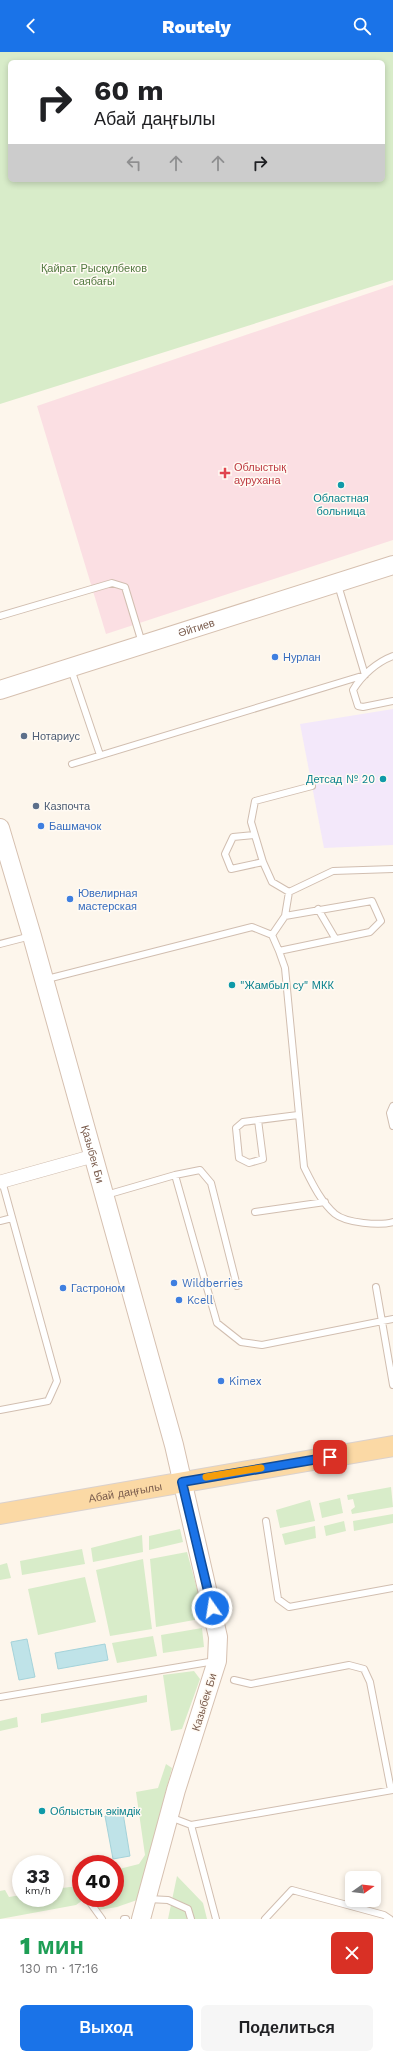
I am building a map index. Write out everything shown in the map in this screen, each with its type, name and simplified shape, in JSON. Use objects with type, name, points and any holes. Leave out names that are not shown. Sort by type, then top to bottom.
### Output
[{"type":"main road","name":"Абай даңғылы","points":[[0,1514],[182,1482],[392,1448]]},
{"type":"street","name":"Әйтиев","points":[[0,690],[393,565]]},
{"type":"street","name":"Қазыбек Би","points":[[0,828],[32,936],[43,980],[174,1445],[182,1482]]},
{"type":"street","points":[[1,1182],[93,1156]]},
{"type":"street","name":"Казыбек Би","points":[[141,1919],[169,1817],[217,1660],[218,1637],[182,1482]]},
{"type":"lane","points":[[0,616],[112,583],[125,587],[143,644]]},
{"type":"lane","points":[[337,583],[365,675]]},
{"type":"lane","points":[[393,656],[382,660],[365,675],[353,690],[358,706],[363,707],[393,701]]},
{"type":"lane","points":[[70,667],[100,755]]},
{"type":"lane","points":[[72,764],[365,675]]},
{"type":"lane","points":[[289,892],[272,882],[263,862],[251,822],[255,801],[312,786]]},
{"type":"lane","points":[[254,835],[234,837],[225,854],[231,869],[263,862]]},
{"type":"lane","points":[[289,892],[333,871],[393,869]]},
{"type":"lane","points":[[272,935],[285,916],[289,892]]},
{"type":"lane","points":[[279,951],[335,938],[370,932],[381,921],[372,901],[318,909],[285,916]]},
{"type":"lane","points":[[318,909],[335,938]]},
{"type":"lane","points":[[43,980],[252,927],[272,935],[285,968],[304,1167],[315,1189],[336,1215],[368,1225],[393,1222]]},
{"type":"lane","points":[[0,944],[32,936]]},
{"type":"lane","points":[[393,1106],[390,1113],[393,1126]]},
{"type":"lane","points":[[258,1120],[264,1159],[249,1163],[239,1158],[236,1128],[243,1122],[258,1120],[298,1115]]},
{"type":"lane","points":[[104,1195],[175,1175],[200,1170],[211,1183],[237,1286]]},
{"type":"lane","points":[[175,1175],[217,1323],[241,1342],[262,1345],[393,1319]]},
{"type":"lane","points":[[0,1410],[48,1401],[58,1381],[1,1182]]},
{"type":"lane","points":[[255,1212],[325,1202]]},
{"type":"lane","points":[[0,1221],[12,1218]]},
{"type":"lane","points":[[376,1287],[393,1385]]},
{"type":"lane","points":[[266,1520],[278,1599],[290,1607],[393,1588]]},
{"type":"lane","points":[[0,1697],[217,1660]]},
{"type":"lane","points":[[169,1817],[191,1825],[392,1790],[370,1682],[364,1669],[349,1665],[251,1684],[234,1680]]},
{"type":"lane","points":[[191,1825],[216,1919]]},
{"type":"lane","points":[[265,1919],[292,1890],[384,1915],[390,1919]]},
{"type":"lane","points":[[147,1898],[168,1900],[188,1909],[191,1919]]},
{"type":"lane","points":[[93,1907],[102,1919]]},
{"type":"shaded area","name":"Облыстық аурухана","points":[[393,285],[393,540],[106,634],[37,406]]},
{"type":"shaded area","points":[[393,709],[393,845],[324,848],[300,724]]},
{"type":"green space","name":"Қайрат Рысқұлбеков саябағы","points":[[0,52],[393,52],[393,280],[0,404]]},
{"type":"green space","points":[[391,1487],[393,1507],[352,1514],[351,1510],[355,1507],[353,1499],[348,1500],[347,1495]]},
{"type":"green space","points":[[340,1498],[343,1513],[322,1518],[319,1503]]},
{"type":"green space","points":[[310,1500],[315,1521],[280,1528],[276,1510]]},
{"type":"green space","points":[[393,1514],[393,1523],[354,1531],[353,1521]]},
{"type":"green space","points":[[344,1521],[346,1531],[326,1536],[324,1526]]},
{"type":"green space","points":[[315,1526],[316,1538],[285,1545],[282,1534]]},
{"type":"green space","points":[[180,1529],[183,1542],[149,1550],[149,1536]]},
{"type":"green space","points":[[142,1535],[143,1552],[93,1562],[91,1548]]},
{"type":"green space","points":[[82,1549],[85,1564],[22,1575],[20,1561]]},
{"type":"green space","points":[[187,1552],[205,1618],[156,1627],[150,1559]]},
{"type":"green space","points":[[143,1559],[152,1629],[110,1636],[96,1570]]},
{"type":"green space","points":[[7,1563],[11,1578],[0,1580],[0,1565]]},
{"type":"green space","points":[[85,1577],[96,1622],[38,1635],[28,1589]]},
{"type":"green space","points":[[202,1628],[204,1647],[163,1653],[161,1635]]},
{"type":"green space","points":[[153,1636],[157,1656],[117,1663],[112,1643]]},
{"type":"green space","points":[[194,1671],[200,1679],[182,1729],[171,1731],[163,1675]]},
{"type":"green space","points":[[147,1695],[147,1702],[41,1723],[41,1714]]},
{"type":"green space","points":[[17,1717],[18,1727],[0,1731],[0,1721]]},
{"type":"green space","points":[[166,1764],[172,1768],[137,1900],[124,1905],[124,1868],[139,1864],[145,1855],[136,1792],[158,1788]]},
{"type":"green space","points":[[177,1876],[203,1903],[207,1919],[168,1919]]},
{"type":"green space","points":[[72,1887],[72,1906],[0,1919],[0,1891],[5,1890],[9,1897],[12,1896],[12,1907],[64,1907],[64,1888]]},
{"type":"green space","points":[[98,1907],[117,1907],[99,1910]]},
{"type":"water","points":[[27,1639],[35,1677],[19,1680],[11,1642]]},
{"type":"water","points":[[105,1644],[108,1660],[58,1669],[55,1653]]},
{"type":"water","points":[[123,1813],[130,1856],[124,1857],[124,1855],[112,1855],[105,1816]]},
{"type":"slow traffic","points":[[206,1477],[261,1468]]},
{"type":"place","name":"Облыстық аурухана","points":[[225,473]]},
{"type":"place","name":"Областная больница","points":[[341,485]]},
{"type":"place","name":"Нурлан","points":[[275,657]]},
{"type":"place","name":"Нотариус","points":[[24,736]]},
{"type":"place","name":"Детсад № 20","points":[[383,779]]},
{"type":"place","name":"Казпочта","points":[[36,806]]},
{"type":"place","name":"Башмачок","points":[[41,826]]},
{"type":"place","name":"Ювелирная мастерская","points":[[70,899]]},
{"type":"place","name":"\"Жамбыл су\" МКК","points":[[232,985]]},
{"type":"place","name":"Wildberries","points":[[174,1283]]},
{"type":"place","name":"Гастроном","points":[[63,1288]]},
{"type":"place","name":"Kcell","points":[[179,1300]]},
{"type":"place","name":"Kimex","points":[[221,1381]]},
{"type":"place","name":"Облыстық әкімдік","points":[[42,1811]]},
{"type":"route","points":[[212,1608],[182,1482],[330,1457]]}]
